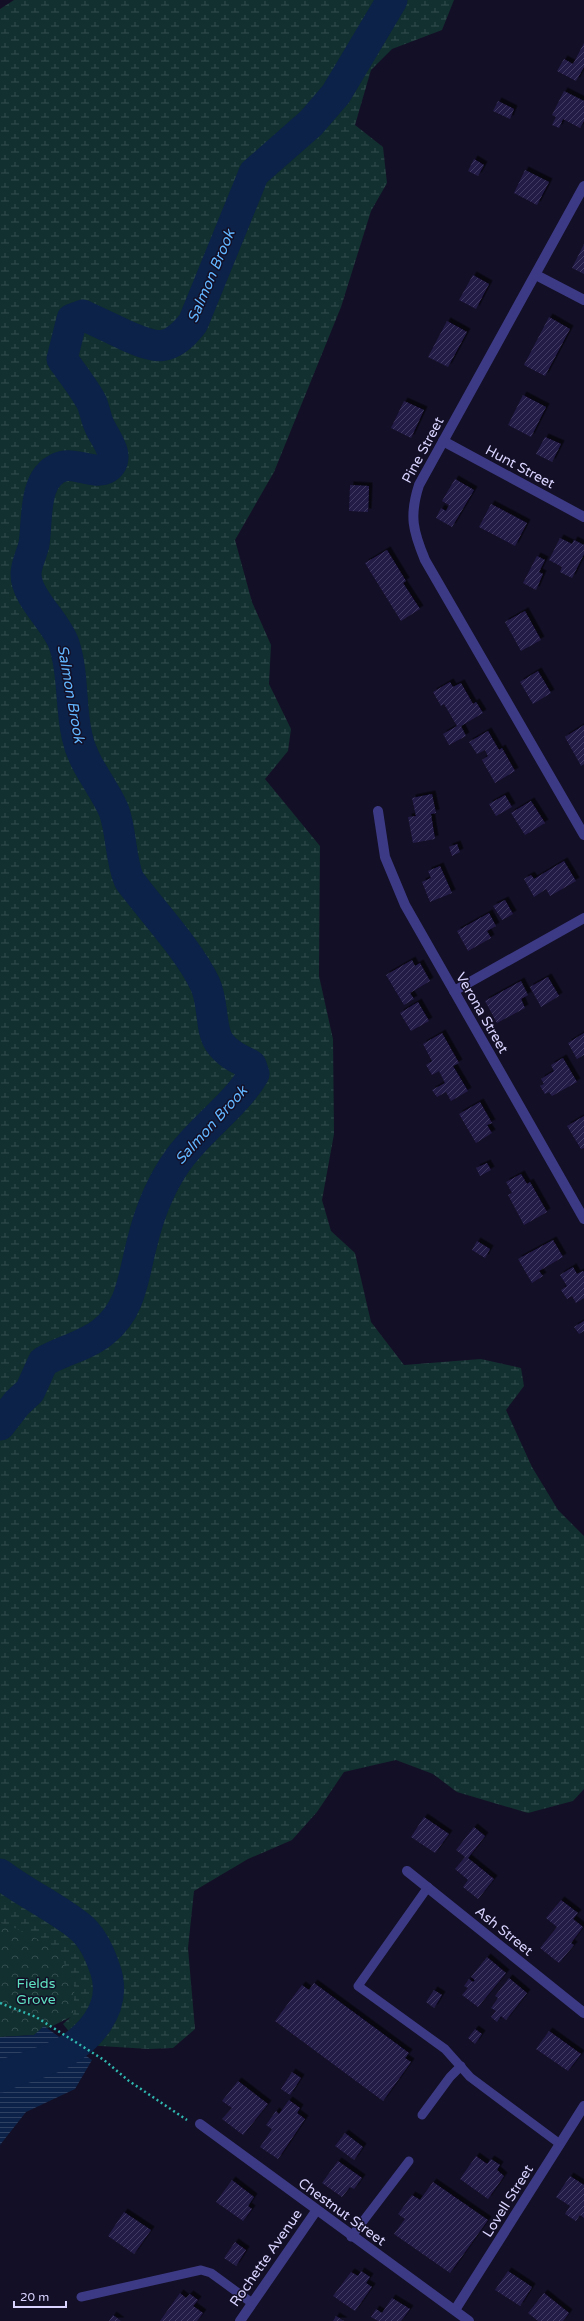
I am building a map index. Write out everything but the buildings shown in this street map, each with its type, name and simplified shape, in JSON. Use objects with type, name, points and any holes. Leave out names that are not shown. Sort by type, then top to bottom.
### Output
[{"type":"street","name":"Pine Street","points":[[584,186],[419,485],[413,503],[412,522],[417,541],[425,560],[584,835]]},
{"type":"street","points":[[536,274],[584,300]]},
{"type":"street","name":"Hunt Street","points":[[443,441],[584,517]]},
{"type":"street","name":"Verona Street","points":[[378,811],[385,857],[393,882],[584,1219]]},
{"type":"street","points":[[454,991],[584,918]]},
{"type":"street","name":"Ash Street","points":[[407,1871],[584,2013]]},
{"type":"street","name":"Lovell Street","points":[[455,2310],[584,2106]]},
{"type":"street","name":"Chestnut Street","points":[[200,2124],[316,2211],[469,2321]]},
{"type":"street","name":"Rochette Avenue","points":[[240,2321],[316,2211]]},
{"type":"lane","points":[[428,1887],[358,1986],[445,2049],[475,2080],[560,2144]]},
{"type":"lane","points":[[422,2115],[450,2077],[462,2066]]},
{"type":"lane","points":[[352,2237],[409,2161]]},
{"type":"lane","points":[[81,2297],[201,2270],[207,2271],[252,2303]]},
{"type":"path","points":[[0,2003],[36,2017],[104,2060],[129,2081],[191,2122],[200,2124]]},
{"type":"green space","points":[[14,0],[454,0],[442,30],[392,49],[371,70],[355,125],[383,147],[387,183],[371,211],[341,307],[274,472],[235,540],[252,602],[271,645],[269,684],[291,729],[288,751],[265,779],[320,846],[319,976],[333,1039],[334,1134],[322,1200],[331,1231],[355,1253],[371,1322],[404,1365],[481,1359],[521,1368],[524,1386],[506,1410],[532,1467],[558,1510],[584,1536],[584,1789],[573,1801],[528,1813],[457,1792],[433,1774],[396,1760],[344,1772],[317,1812],[292,1840],[248,1859],[194,1891],[188,1948],[195,2029],[173,2048],[149,2049],[84,2045],[71,2034],[63,2024],[73,2015],[0,1923],[0,9]]},
{"type":"green space","name":"Fields Grove","points":[[0,1923],[23,1931],[34,1937],[54,1951],[62,1960],[69,1970],[74,1986],[73,2016],[34,2035],[0,2037]]},
{"type":"water","points":[[44,2026],[92,2060],[75,2089],[26,2112],[0,2145],[0,2037],[34,2035]]},
{"type":"waterway","name":"Salmon Brook","points":[[0,1425],[17,1403],[30,1391],[43,1362],[89,1341],[113,1323],[126,1303],[148,1221],[166,1179],[178,1160],[196,1138],[237,1097],[254,1074],[251,1065],[229,1053],[219,1042],[214,1030],[208,991],[198,971],[180,944],[129,880],[124,863],[117,820],[114,811],[88,766],[77,736],[73,713],[71,678],[64,644],[55,627],[36,601],[27,583],[26,570],[34,544],[38,499],[46,478],[54,471],[64,466],[103,470],[111,464],[113,459],[111,448],[99,424],[92,403],[82,386],[62,359],[72,319],[83,315],[136,340],[154,345],[162,346],[177,340],[193,323],[254,173],[311,123],[336,94],[392,0]]},
{"type":"waterway","name":"Salmon Brook","points":[[0,1874],[70,1919],[84,1930],[98,1951],[105,1969],[108,1983],[108,1997],[104,2010],[98,2022],[89,2033],[67,2051],[0,2077]]}]
